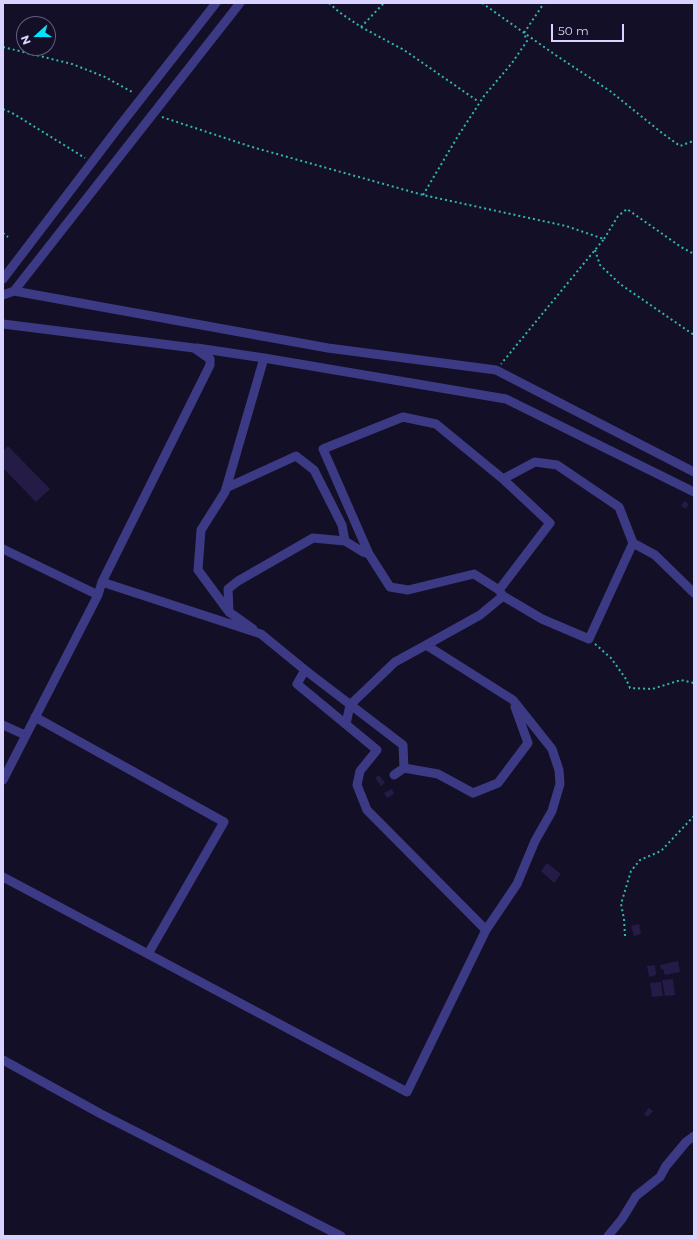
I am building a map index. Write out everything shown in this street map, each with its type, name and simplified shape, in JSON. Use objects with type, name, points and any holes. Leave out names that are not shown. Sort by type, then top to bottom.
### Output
[{"type":"street","points":[[3,279],[216,3]]},
{"type":"street","points":[[14,291],[240,3]]},
{"type":"street","points":[[3,295],[14,291],[328,348],[496,370],[694,472]]},
{"type":"street","points":[[3,324],[264,358],[506,399],[694,492]]},
{"type":"street","points":[[3,780],[34,717],[98,595],[102,582],[210,365],[210,359],[194,348]]},
{"type":"street","points":[[264,358],[225,492],[201,530],[198,570],[229,612],[261,634],[305,670],[403,745],[404,768]]},
{"type":"street","points":[[346,724],[350,705],[394,662],[480,615],[501,593],[550,522],[503,479],[436,424],[403,417],[323,449],[369,554],[390,587],[408,590],[474,574],[501,593],[542,619],[589,639],[633,542]]},
{"type":"street","points":[[226,488],[296,456],[314,470],[342,525],[346,541]]},
{"type":"street","points":[[503,479],[535,462],[557,465],[619,507],[633,542],[655,555],[694,593]]},
{"type":"street","points":[[229,612],[228,589],[238,581],[313,538],[346,541],[363,552],[369,554]]},
{"type":"street","points":[[3,549],[98,595]]},
{"type":"street","points":[[102,582],[261,634]]},
{"type":"street","points":[[3,877],[407,1092],[486,930],[517,884],[535,841],[552,811],[560,784],[559,770],[552,749],[513,700],[426,645]]},
{"type":"street","points":[[305,670],[297,684],[377,750],[360,771],[356,785],[367,810],[486,930]]},
{"type":"street","points":[[394,775],[404,768],[438,774],[473,793],[498,783],[528,743],[513,700]]},
{"type":"street","points":[[34,717],[224,822],[148,954]]},
{"type":"street","points":[[3,725],[26,735]]},
{"type":"street","points":[[3,1060],[101,1114],[341,1236]]},
{"type":"street","points":[[608,1236],[622,1219],[636,1196],[660,1177],[666,1166],[686,1142],[694,1136]]},
{"type":"path","points":[[329,3],[361,27],[404,50],[480,102]]},
{"type":"path","points":[[361,27],[384,3]]},
{"type":"path","points":[[482,3],[610,91],[680,146],[694,139]]},
{"type":"path","points":[[524,33],[544,3]]},
{"type":"path","points":[[423,195],[484,96],[512,63],[527,41],[524,33]]},
{"type":"path","points":[[3,47],[72,64],[105,77],[142,98]]},
{"type":"path","points":[[3,109],[14,114],[93,162]]},
{"type":"path","points":[[153,114],[245,144],[423,195],[566,226],[604,239]]},
{"type":"path","points":[[496,370],[604,239],[618,216],[627,209],[681,247],[694,254]]},
{"type":"path","points":[[3,233],[8,236]]},
{"type":"path","points":[[595,250],[600,265],[620,284],[694,335]]},
{"type":"path","points":[[589,639],[611,658],[626,679],[630,688],[652,689],[681,680],[694,683]]},
{"type":"path","points":[[625,936],[621,904],[631,871],[640,860],[661,851],[694,816]]},
{"type":"building","points":[[8,446],[50,489],[36,502],[3,468],[3,451]]},
{"type":"building","points":[[684,501],[689,504],[686,509],[681,506]]},
{"type":"building","points":[[379,775],[385,783],[381,786],[375,778]]},
{"type":"building","points":[[392,789],[394,794],[387,798],[384,793]]},
{"type":"building","points":[[547,863],[561,874],[554,883],[541,871]]},
{"type":"building","points":[[639,924],[641,934],[634,936],[631,926]]},
{"type":"building","points":[[678,961],[680,972],[665,975],[660,965]]},
{"type":"building","points":[[655,965],[656,975],[649,977],[647,966]]},
{"type":"building","points":[[673,979],[675,995],[665,996],[662,980]]},
{"type":"building","points":[[661,982],[663,996],[652,997],[650,983]]},
{"type":"building","points":[[649,1108],[653,1111],[648,1117],[644,1114]]}]
